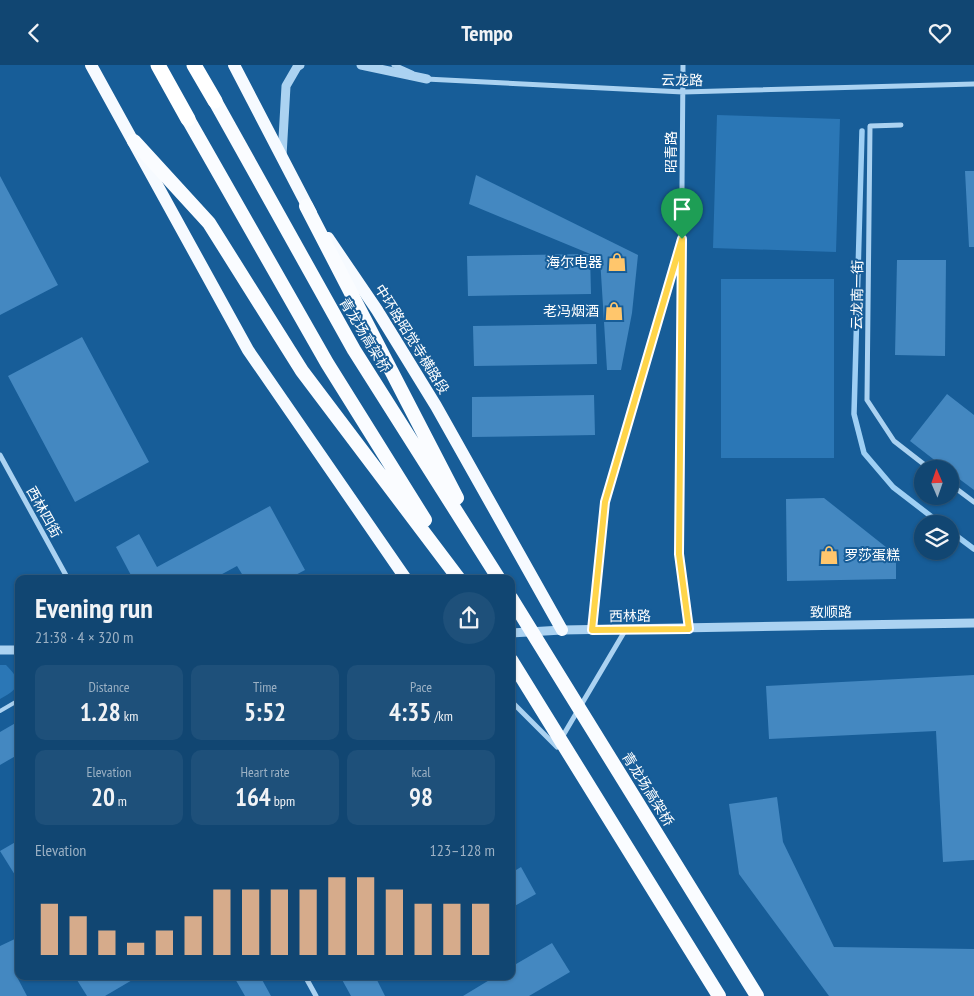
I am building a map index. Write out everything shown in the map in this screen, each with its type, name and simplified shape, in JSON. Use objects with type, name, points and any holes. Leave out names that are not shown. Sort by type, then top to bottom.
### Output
[{"type":"highway","points":[[158,65],[327,363],[458,575]]},
{"type":"highway","points":[[194,65],[215,101]]},
{"type":"highway","name":"青龙场高架桥","points":[[215,101],[354,350],[496,575]]},
{"type":"highway","points":[[134,141],[209,223],[302,371],[457,575]]},
{"type":"highway","points":[[306,206],[497,575]]},
{"type":"highway","name":"青龙场高架桥","points":[[515,605],[757,996]]},
{"type":"highway","points":[[515,666],[719,996]]},
{"type":"main road","points":[[91,65],[248,350],[403,575]]},
{"type":"main road","name":"中环路昭觉寺横路段","points":[[234,65],[306,206],[377,310],[436,406],[562,630]]},
{"type":"street","points":[[282,156],[286,85],[296,67],[300,65]]},
{"type":"street","points":[[361,65],[427,79]]},
{"type":"street","name":"云龙路","points":[[394,65],[427,79],[683,92],[974,84]]},
{"type":"street","name":"昭青路","points":[[684,65],[679,554],[689,629]]},
{"type":"street","name":"云龙南一街","points":[[901,125],[870,126],[867,399],[894,441],[918,460]]},
{"type":"street","name":"西林四街","points":[[0,455],[66,575]]},
{"type":"street","points":[[959,491],[974,502]]},
{"type":"street","name":"致顺路","points":[[689,629],[974,623]]},
{"type":"street","points":[[557,747],[626,629]]},
{"type":"street","name":"西林路","points":[[515,633],[562,630],[689,629]]},
{"type":"street","points":[[0,650],[15,650]]},
{"type":"street","points":[[515,705],[557,747],[713,996]]},
{"type":"street","points":[[307,980],[316,996]]},
{"type":"lane","points":[[0,711],[15,702]]},
{"type":"path","points":[[592,630],[605,502],[671,276]]},
{"type":"shaded area","points":[[717,115],[840,119],[836,252],[713,248]]},
{"type":"shaded area","points":[[721,279],[834,279],[834,458],[721,458]]},
{"type":"shaded area","points":[[0,665],[6,665],[15,676],[15,688],[0,699]]},
{"type":"building","points":[[965,171],[974,171],[974,247],[969,247]]},
{"type":"building","points":[[476,175],[638,255],[632,313],[621,370],[607,370],[600,258],[469,204]]},
{"type":"building","points":[[0,176],[58,285],[0,315]]},
{"type":"building","points":[[590,254],[591,294],[468,296],[467,256]]},
{"type":"building","points":[[897,260],[946,260],[945,356],[895,355]]},
{"type":"building","points":[[596,324],[597,364],[474,366],[473,326]]},
{"type":"building","points":[[82,337],[149,462],[75,502],[8,376]]},
{"type":"building","points":[[947,394],[974,415],[974,490],[959,479],[959,460],[934,460],[910,441]]},
{"type":"building","points":[[594,395],[595,435],[472,437],[472,397]]},
{"type":"building","points":[[824,498],[896,555],[896,579],[787,581],[786,499]]},
{"type":"building","points":[[270,506],[305,570],[296,575],[243,575],[237,566],[220,575],[131,575],[116,547],[139,534],[157,567]]},
{"type":"building","points":[[974,675],[974,860],[943,862],[936,731],[769,739],[766,686]]},
{"type":"building","points":[[15,723],[15,756],[0,765],[0,732]]},
{"type":"building","points":[[777,797],[783,842],[834,947],[974,949],[974,996],[829,996],[739,874],[729,804]]},
{"type":"building","points":[[15,842],[15,875],[0,851]]},
{"type":"building","points":[[521,867],[536,894],[515,906],[515,871]]},
{"type":"building","points":[[15,939],[15,980],[19,980],[27,996],[0,996],[0,946]]},
{"type":"building","points":[[552,943],[570,972],[529,996],[463,996],[489,980],[515,980],[515,965]]},
{"type":"building","points":[[77,980],[132,980],[105,996],[87,996]]},
{"type":"building","points":[[236,980],[262,980],[271,996],[245,996]]},
{"type":"building","points":[[342,980],[377,980],[385,996],[351,996]]},
{"type":"waterway","points":[[862,131],[854,414],[864,453],[893,487],[929,515]]},
{"type":"waterway","points":[[959,538],[974,549]]},
{"type":"place","name":"海尔电器","points":[[617,262]]},
{"type":"place","name":"老冯烟酒","points":[[614,311]]},
{"type":"place","name":"罗莎蛋糕","points":[[829,555]]},
{"type":"route","points":[[682,239],[679,554],[689,629],[592,630],[605,502],[682,239]]}]
